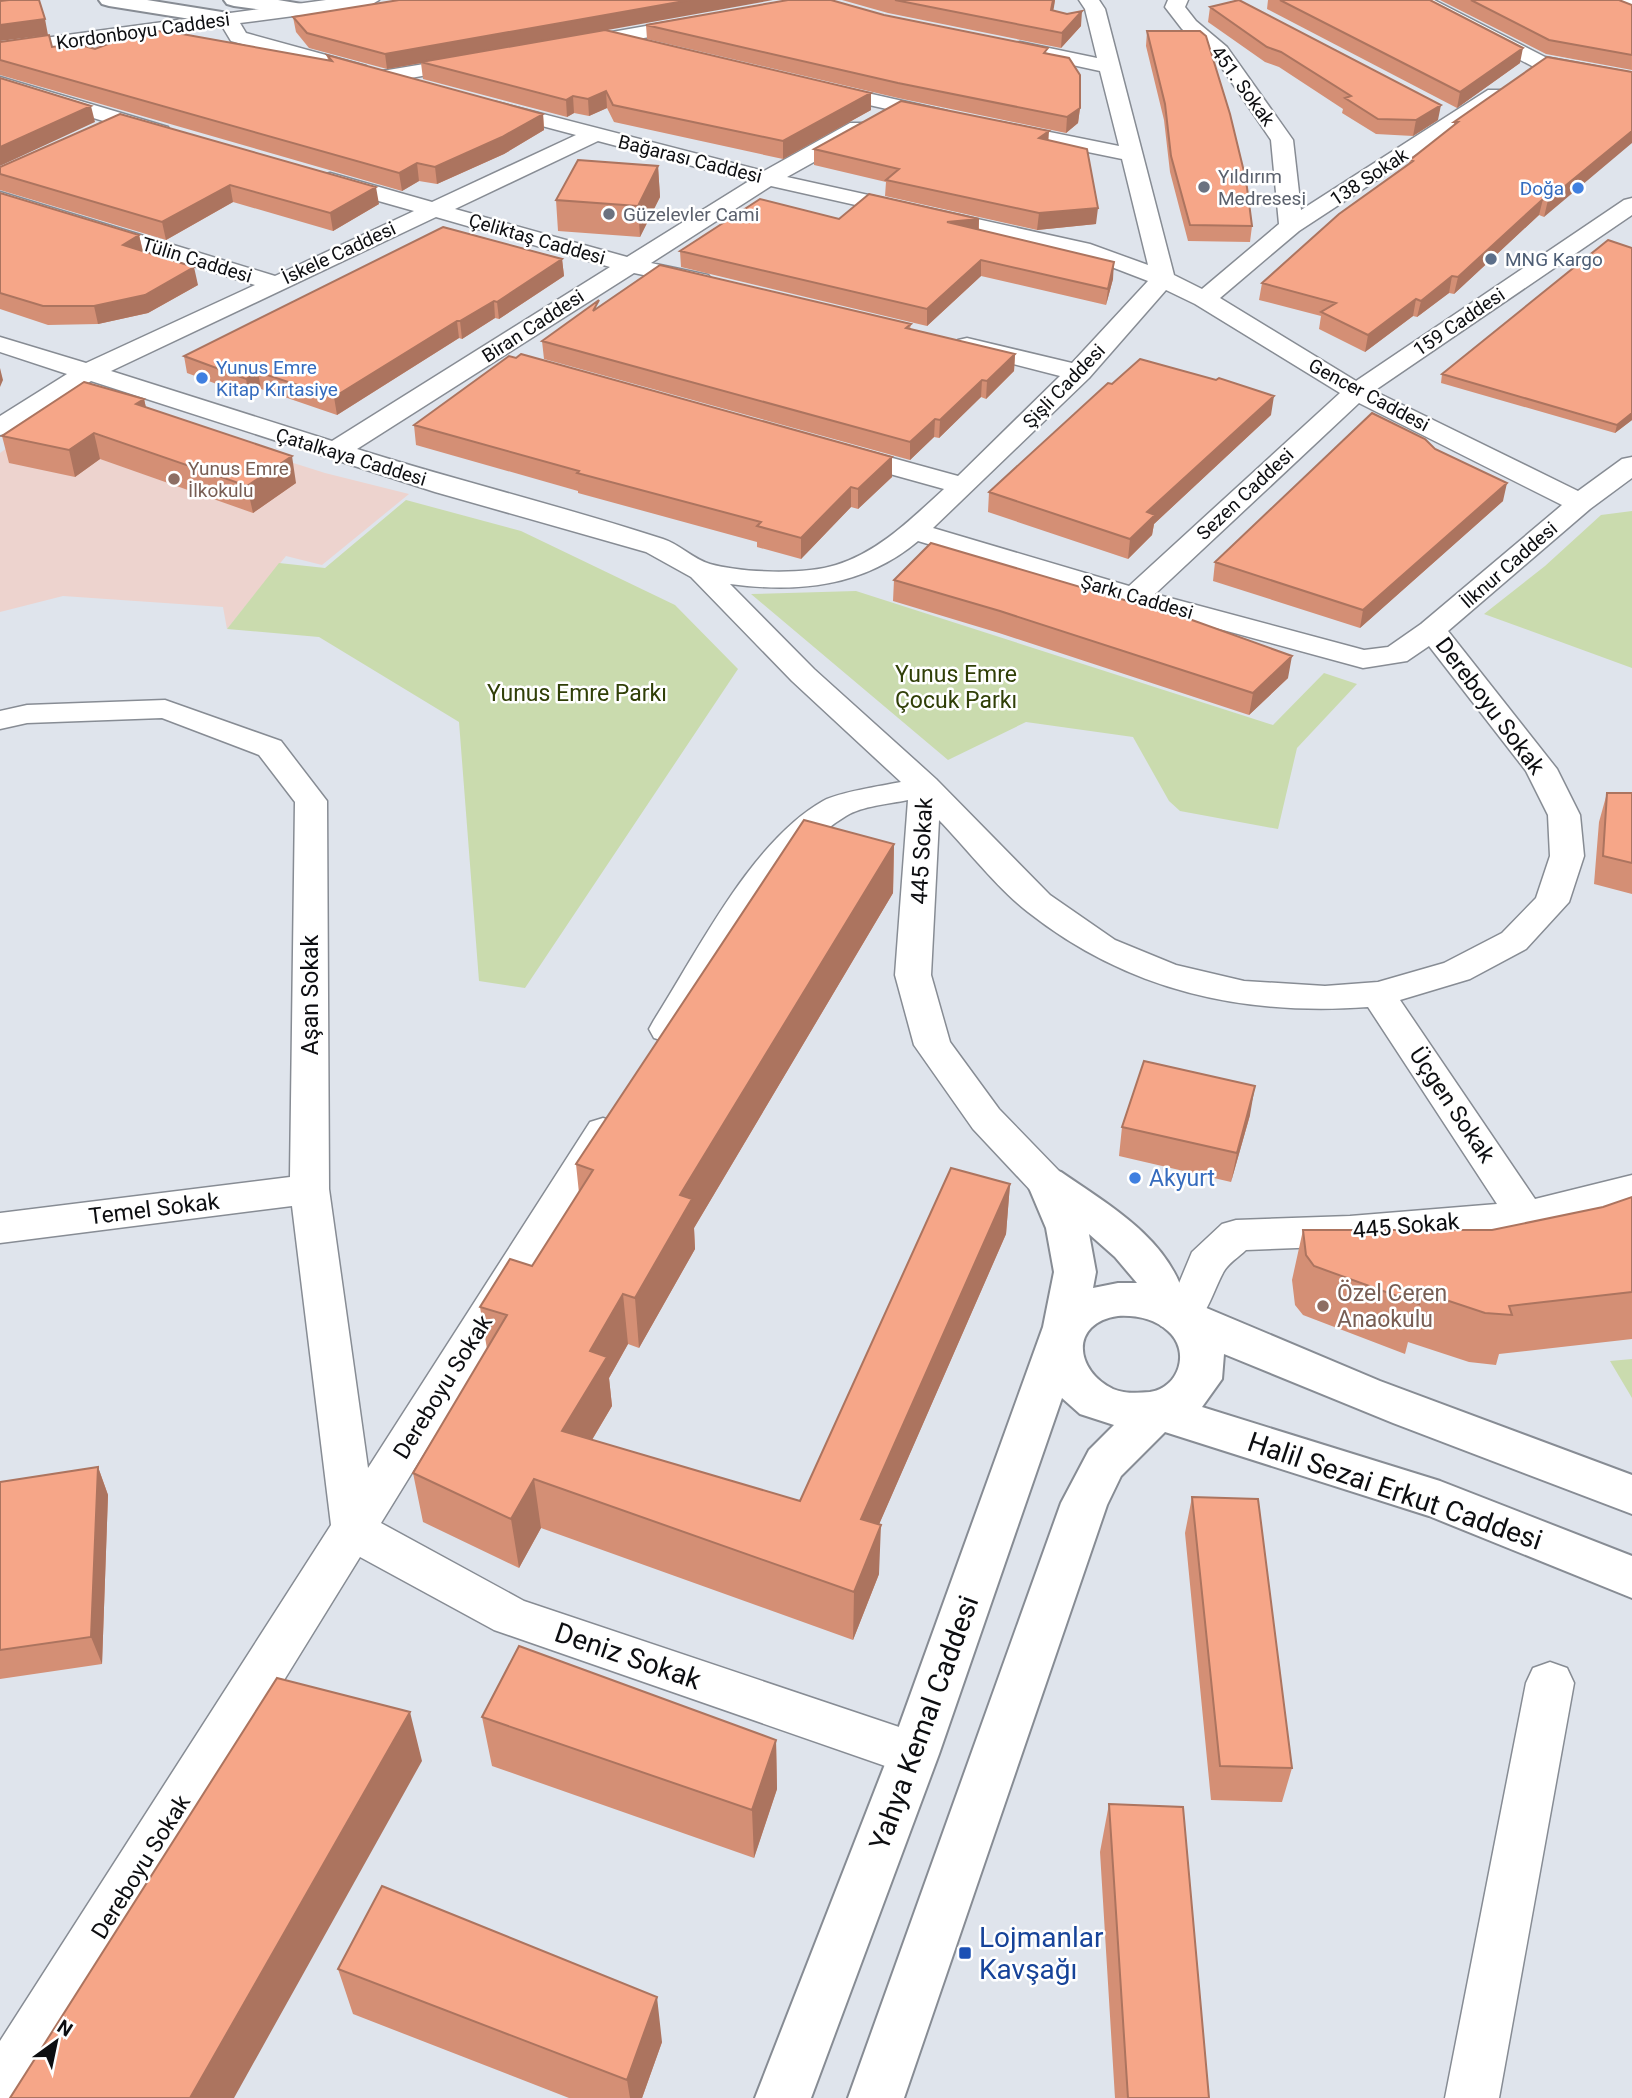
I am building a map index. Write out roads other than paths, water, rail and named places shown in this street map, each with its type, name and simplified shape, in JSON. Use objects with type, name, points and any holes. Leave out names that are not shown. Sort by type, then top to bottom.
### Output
[{"type":"main road","points":[[109,0],[231,10],[307,10]]},
{"type":"main road","points":[[1611,0],[1632,5]]},
{"type":"main road","name":"445 Sokak","points":[[1047,1183],[1110,1227],[1152,1271],[1175,1314]]},
{"type":"main road","name":"445 Sokak","points":[[1047,1183],[1067,1228],[1075,1272],[1062,1336]]},
{"type":"main road","points":[[1062,1336],[1078,1312],[1097,1303],[1119,1298],[1143,1300],[1632,1496]]},
{"type":"main road","name":"Halil Sezai Erkut Caddesi","points":[[1062,1336],[1062,1364],[1071,1382],[1088,1397],[1109,1407],[1133,1413],[1157,1410],[1178,1403],[1186,1397],[1194,1390],[1203,1373],[1205,1355],[1198,1336],[1175,1314]]},
{"type":"main road","name":"Yahya Kemal Caddesi","points":[[783,2098],[914,1754],[1062,1336]]},
{"type":"main road","points":[[876,2098],[1084,1503],[1105,1463],[1157,1410]]},
{"type":"main road","name":"Halil Sezai Erkut Caddesi","points":[[1157,1410],[1440,1500],[1632,1577]]},
{"type":"street","points":[[307,10],[369,0]]},
{"type":"street","points":[[1089,0],[1095,9],[1163,279]]},
{"type":"street","name":"451. Sokak","points":[[1178,0],[1175,7],[1189,25],[1220,51],[1282,140],[1291,226]]},
{"type":"street","points":[[1419,0],[1539,62],[1632,79]]},
{"type":"street","name":"Kordonboyu Caddesi","points":[[0,50],[231,10]]},
{"type":"street","points":[[231,10],[238,37],[435,91]]},
{"type":"street","points":[[557,48],[719,19]]},
{"type":"street","points":[[610,39],[662,51]]},
{"type":"street","points":[[1003,45],[1108,66]]},
{"type":"street","points":[[382,77],[489,59]]},
{"type":"street","name":"138 Sokak","points":[[1205,299],[1291,226],[1458,120],[1539,62]]},
{"type":"street","points":[[0,83],[186,139]]},
{"type":"street","points":[[806,85],[897,107],[1133,155]]},
{"type":"street","name":"Bağarası Caddesi","points":[[475,102],[767,179],[1090,251],[1163,279]]},
{"type":"street","name":"Biran Caddesi","points":[[335,451],[767,179],[897,107]]},
{"type":"street","points":[[1434,107],[1458,120]]},
{"type":"street","points":[[97,132],[121,121]]},
{"type":"street","name":"İskele Caddesi","points":[[0,427],[86,373],[594,135]]},
{"type":"street","name":"Çeliktaş Caddesi","points":[[304,173],[628,265],[719,284]]},
{"type":"street","name":"Tülin Caddesi","points":[[0,200],[274,283]]},
{"type":"street","name":"159 Caddesi","points":[[1356,392],[1632,205]]},
{"type":"street","name":"Gencer Caddesi","points":[[1163,279],[1205,299],[1356,392],[1580,503]]},
{"type":"street","name":"Şişli Caddesi","points":[[701,571],[760,580],[824,578],[874,560],[913,531],[963,486],[1080,373],[1163,279]]},
{"type":"street","points":[[946,340],[1080,373]]},
{"type":"street","name":"Çatalkaya Caddesi","points":[[0,345],[444,486],[656,546],[701,571]]},
{"type":"street","points":[[490,354],[516,361]]},
{"type":"street","name":"Sezen Caddesi","points":[[1134,597],[1356,392]]},
{"type":"street","points":[[819,446],[963,486]]},
{"type":"street","name":"İlknur Caddesi","points":[[1363,659],[1396,655],[1432,630],[1580,503],[1632,465]]},
{"type":"street","name":"Şarkı Caddesi","points":[[913,531],[1134,597],[1363,659]]},
{"type":"street","name":"445 Sokak","points":[[701,571],[803,675],[925,786],[913,975],[932,1045],[986,1119],[1047,1183]]},
{"type":"street","name":"Dereboyu Sokak","points":[[925,786],[1038,903],[1104,948],[1167,975],[1244,993],[1325,998],[1378,994],[1457,971],[1514,941],[1552,902],[1567,856],[1564,815],[1541,769],[1432,630]]},
{"type":"street","name":"Aşan Sokak","points":[[0,720],[27,714],[165,709],[270,748],[311,801],[309,1189],[354,1531]]},
{"type":"street","points":[[650,1056],[761,878],[796,839],[836,807],[925,786]]},
{"type":"street","name":"Üçgen Sokak","points":[[1378,994],[1526,1216]]},
{"type":"street","name":"Dereboyu Sokak","points":[[0,2090],[621,1103]]},
{"type":"street","name":"Temel Sokak","points":[[0,1228],[309,1189]]},
{"type":"street","name":"445 Sokak","points":[[1175,1314],[1194,1296],[1206,1263],[1236,1236],[1350,1231],[1526,1216],[1632,1189]]},
{"type":"street","name":"Deniz Sokak","points":[[354,1531],[510,1616],[914,1754]]},
{"type":"street","points":[[1472,2098],[1549,1683]]},
{"type":"place","name":"Yıldırım Medresesi","points":[[1204,187]]},
{"type":"place","name":"Doğa","points":[[1578,188]]},
{"type":"place","name":"Güzelevler Cami","points":[[609,214]]},
{"type":"place","name":"MNG Kargo","points":[[1491,259]]},
{"type":"place","name":"Yunus Emre Kitap Kırtasiye","points":[[202,378]]},
{"type":"place","name":"Yunus Emre İlkokulu","points":[[174,479]]},
{"type":"place","name":"Akyurt","points":[[1135,1178]]},
{"type":"place","name":"Özel Ceren Anaokulu","points":[[1323,1306]]},
{"type":"place","name":"Lojmanlar Kavşağı","points":[[965,1953]]},
{"type":"park label","name":"Yunus Emre Çocuk Parkı","points":[[956,687]]},
{"type":"park label","name":"Yunus Emre Parkı","points":[[577,693]]}]
